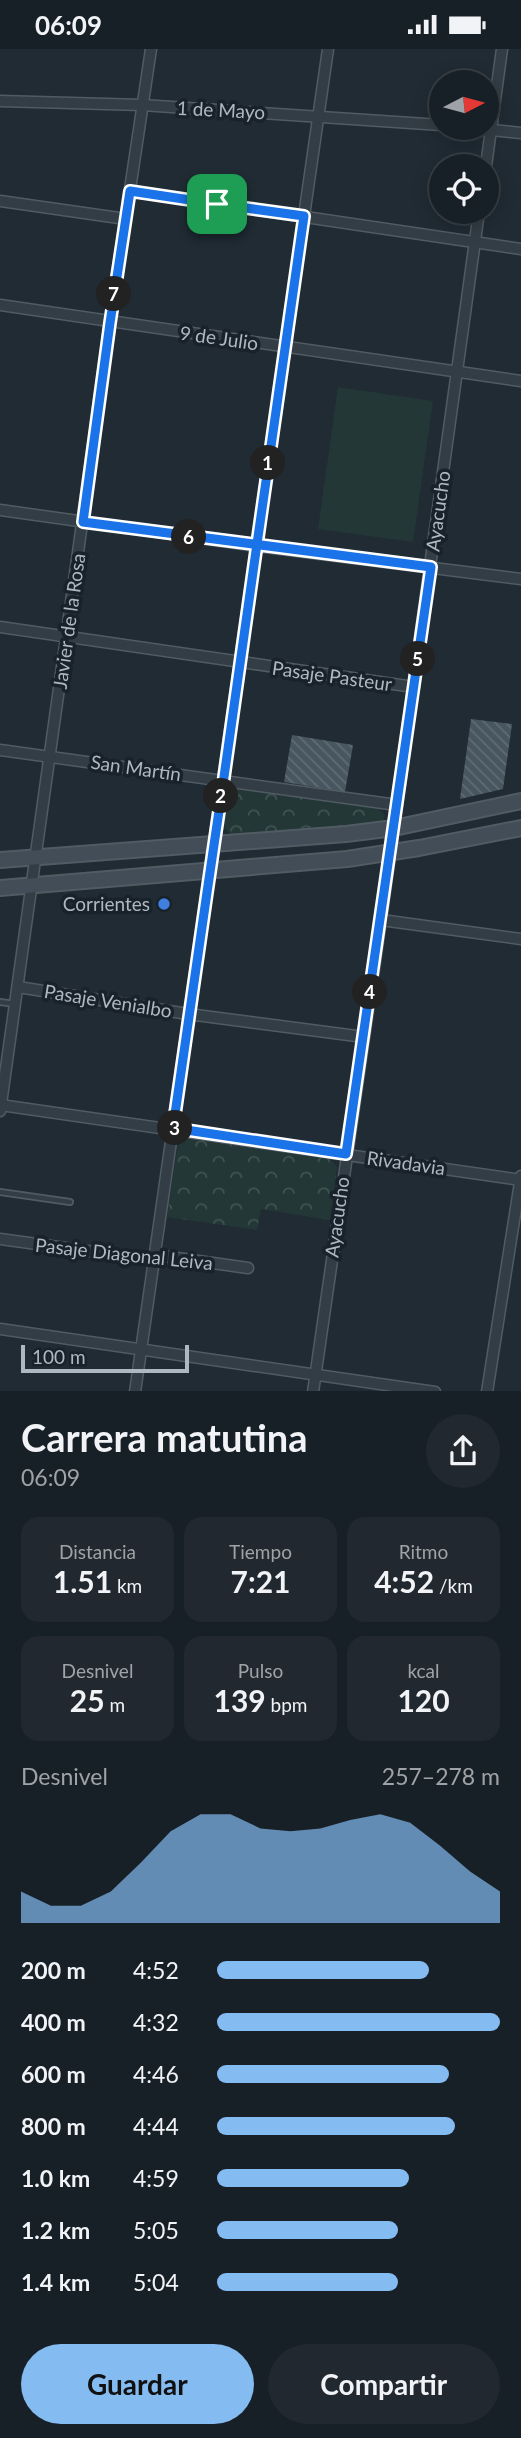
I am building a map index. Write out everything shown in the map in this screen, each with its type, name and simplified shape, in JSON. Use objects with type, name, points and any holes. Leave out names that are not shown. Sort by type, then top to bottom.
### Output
[{"type":"main road","points":[[0,860],[346,834],[394,828],[521,801]]},
{"type":"main road","points":[[0,888],[390,853],[521,828]]},
{"type":"street","name":"Javier de la Rosa","points":[[0,1111],[151,49]]},
{"type":"street","points":[[135,1391],[328,49]]},
{"type":"street","points":[[499,71],[502,49]]},
{"type":"street","name":"1 de Mayo","points":[[0,100],[142,105],[429,124]]},
{"type":"street","points":[[499,130],[521,134]]},
{"type":"street","points":[[130,191],[521,249]]},
{"type":"street","points":[[0,201],[126,219]]},
{"type":"street","name":"Ayacucho","points":[[313,1391],[382,920],[477,224]]},
{"type":"street","name":"9 de Julio","points":[[0,305],[110,323],[521,380]]},
{"type":"street","points":[[0,510],[521,579]]},
{"type":"street","name":"Pasaje Pasteur","points":[[0,627],[414,687]]},
{"type":"street","name":"San Martín","points":[[0,750],[397,805]]},
{"type":"street","points":[[382,920],[521,939]]},
{"type":"street","name":"Pasaje Venialbo","points":[[18,987],[188,1014],[363,1037]]},
{"type":"street","name":"Rivadavia","points":[[0,1105],[521,1178]]},
{"type":"street","points":[[487,1391],[521,1178]]},
{"type":"street","name":"Pasaje Diagonal Leiva","points":[[0,1239],[153,1261],[163,1256],[248,1268]]},
{"type":"street","points":[[0,1329],[435,1391]]},
{"type":"lane","points":[[0,1002],[16,1005]]},
{"type":"lane","points":[[0,1192],[70,1202]]},
{"type":"green space","points":[[338,387],[433,401],[413,542],[318,529]]},
{"type":"green space","points":[[236,787],[378,808],[385,816],[383,821],[354,828],[231,834],[224,826],[223,816],[227,793]]},
{"type":"green space","points":[[188,1139],[330,1159],[337,1167],[330,1220],[261,1209],[257,1230],[167,1217],[178,1145]]},
{"type":"building","points":[[471,719],[512,724],[503,789],[460,799]]},
{"type":"building","points":[[292,735],[353,745],[345,792],[284,782]]},
{"type":"place","name":"Corrientes","points":[[164,904]]},
{"type":"route","points":[[217,204],[130,191],[83,522],[257,546],[431,567],[346,1154],[173,1128],[188,1014],[223,780],[257,546],[284,348],[304,216],[217,204]]}]
